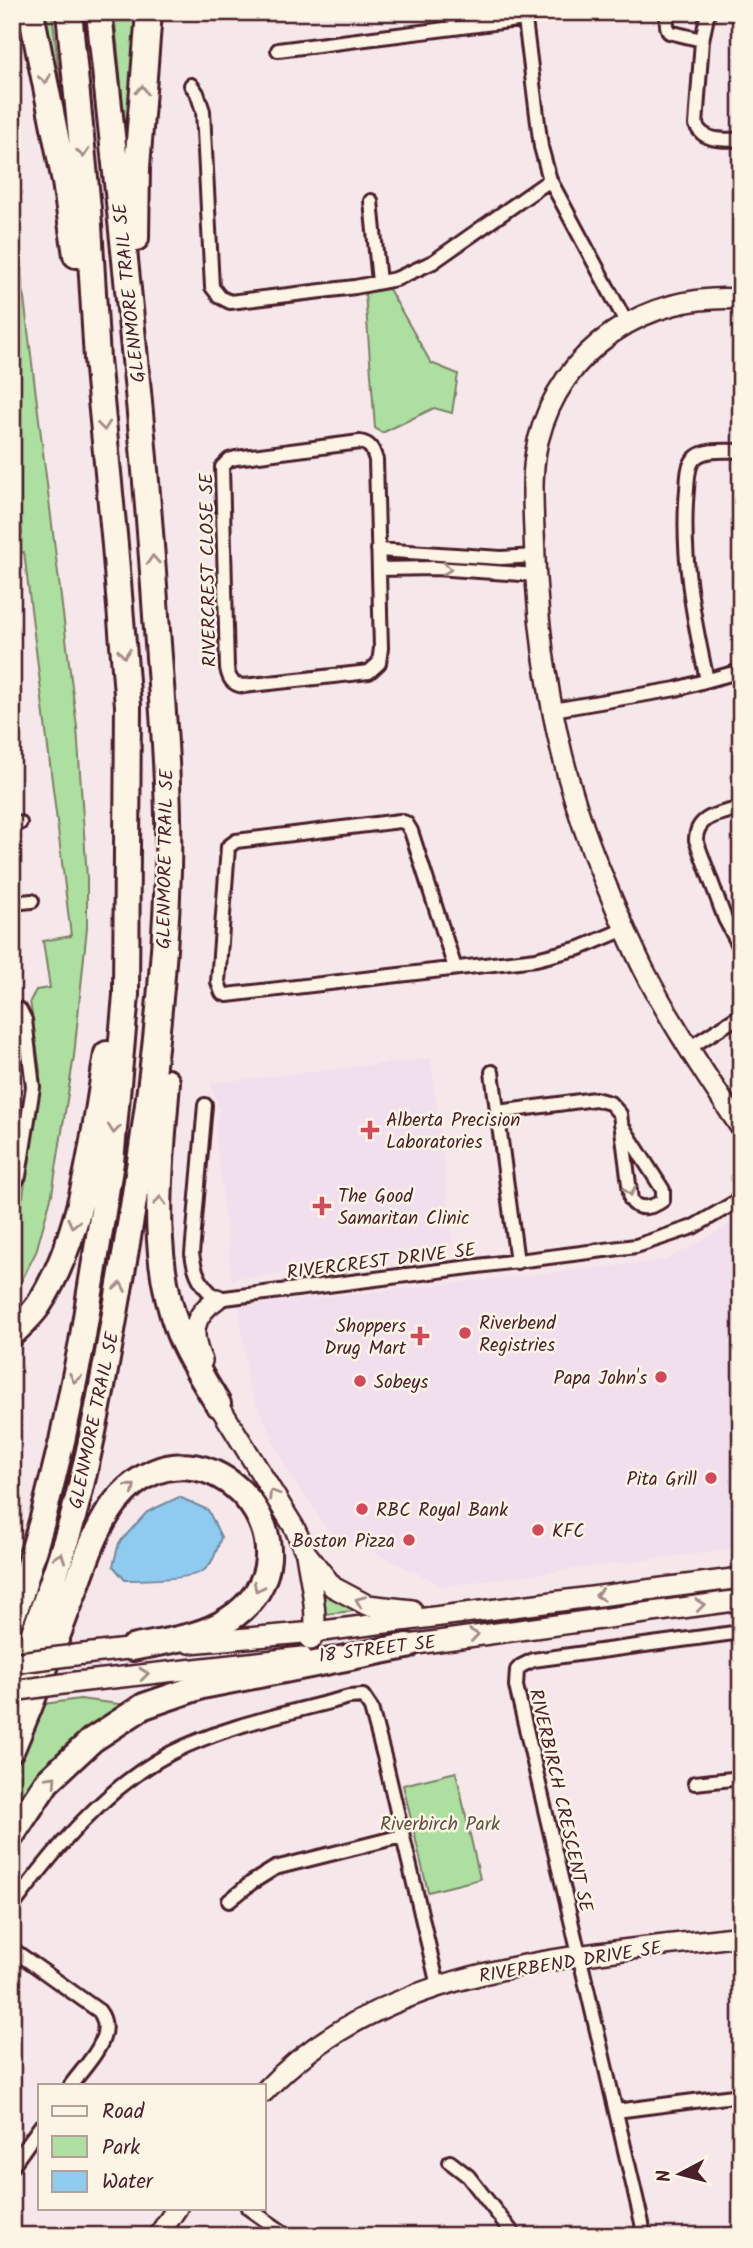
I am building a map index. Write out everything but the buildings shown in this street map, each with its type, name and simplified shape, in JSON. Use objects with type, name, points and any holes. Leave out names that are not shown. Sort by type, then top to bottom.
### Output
[{"type":"highway","points":[[31,12],[65,182],[86,319],[97,359]]},
{"type":"highway","name":"GLENMORE TRAIL SE","points":[[12,1617],[22,1593],[43,1518],[82,1342],[111,1162],[125,995],[128,706],[97,359],[88,209],[69,12]]},
{"type":"highway","name":"GLENMORE TRAIL SE","points":[[12,1690],[40,1622],[71,1521],[107,1357],[133,1211],[154,1061],[160,1010],[168,870],[161,694],[151,542],[135,354],[99,12]]},
{"type":"highway","points":[[135,354],[137,167],[149,12]]},
{"type":"highway","points":[[12,1334],[37,1308],[54,1277],[70,1237],[88,1167],[107,1054],[127,865]]},
{"type":"highway","points":[[168,870],[173,961],[161,1163],[160,1250],[170,1306],[179,1332],[218,1404]]},
{"type":"highway","points":[[12,1749],[87,1559],[103,1523],[119,1499],[143,1479],[170,1468],[197,1468],[226,1479],[249,1499],[263,1525],[267,1561],[257,1591],[241,1610],[217,1626],[191,1636],[132,1648]]},
{"type":"highway","points":[[12,1835],[56,1774],[92,1740],[145,1706],[202,1686],[407,1646]]},
{"type":"main road","points":[[741,299],[715,298],[677,303],[626,322],[592,349],[574,369],[554,399],[535,458],[535,566],[545,664],[553,710],[582,823],[645,971],[689,1048],[741,1128]]},
{"type":"main road","points":[[217,1299],[205,1307],[197,1318],[194,1337],[218,1404],[294,1527],[306,1553],[333,1587],[360,1602],[384,1608],[451,1613]]},
{"type":"main road","points":[[272,1660],[305,1646],[315,1632],[306,1553]]},
{"type":"main road","name":"18 STREET SE","points":[[12,1663],[132,1648],[315,1632],[741,1578]]},
{"type":"main road","name":"18 STREET SE","points":[[12,1690],[407,1646],[741,1600]]},
{"type":"main road","name":"RIVERBEND DRIVE SE","points":[[266,2090],[294,2063],[326,2040],[374,2013],[438,1986],[485,1972],[579,1956],[741,1936]]},
{"type":"main road","points":[[158,2236],[176,2210]]},
{"type":"street","points":[[672,12],[666,24],[672,34],[702,40]]},
{"type":"street","points":[[708,12],[702,40],[696,125],[700,132],[708,137],[741,140]]},
{"type":"street","points":[[278,50],[524,16],[541,147],[550,180],[626,322]]},
{"type":"street","points":[[191,85],[203,111],[212,287],[219,297],[234,302],[355,287],[396,279],[433,262],[550,180]]},
{"type":"street","points":[[371,201],[379,282]]},
{"type":"street","name":"RIVERCREST CLOSE SE","points":[[368,443],[376,460],[379,569],[382,648],[379,663],[374,669],[369,672],[243,686],[232,682],[227,668],[221,472],[224,463],[236,458],[368,443]]},
{"type":"street","points":[[706,680],[695,626],[685,541],[689,471],[694,459],[701,454],[741,451]]},
{"type":"street","points":[[378,550],[412,550],[501,558],[535,566]]},
{"type":"street","points":[[379,569],[535,566]]},
{"type":"street","points":[[553,710],[637,697],[741,671]]},
{"type":"street","points":[[741,808],[704,820],[698,828],[696,840],[726,919],[741,950]]},
{"type":"street","points":[[455,968],[406,822],[236,841],[228,847],[218,982],[222,993],[235,996],[550,957],[625,929]]},
{"type":"street","points":[[12,902],[32,901]]},
{"type":"street","points":[[12,1187],[19,1176],[33,1087],[25,1020],[16,1009]]},
{"type":"street","points":[[689,1048],[741,1016]]},
{"type":"street","points":[[492,1072],[517,1262]]},
{"type":"street","points":[[498,1112],[603,1099],[617,1109],[631,1200],[634,1205],[642,1208],[660,1203],[663,1200],[663,1190],[621,1124]]},
{"type":"street","points":[[205,1105],[192,1254],[197,1275],[207,1291],[217,1299]]},
{"type":"street","name":"RIVERCREST DRIVE SE","points":[[217,1299],[636,1246],[693,1227],[741,1199]]},
{"type":"street","name":"RIVERBIRCH CRESCENT SE","points":[[579,1956],[516,1686],[517,1670],[525,1662],[533,1660],[741,1632]]},
{"type":"street","points":[[12,1908],[44,1864],[82,1821],[109,1796],[170,1753],[219,1733],[349,1697],[363,1696],[371,1708],[438,1986]]},
{"type":"street","points":[[695,1783],[741,1778]]},
{"type":"street","points":[[229,1901],[275,1868],[402,1836]]},
{"type":"street","points":[[12,1949],[104,2017],[106,2027],[102,2042],[72,2084]]},
{"type":"street","points":[[579,1956],[643,2236]]},
{"type":"street","points":[[616,2110],[741,2095]]},
{"type":"street","points":[[12,2166],[38,2130]]},
{"type":"street","points":[[450,2162],[468,2176],[514,2236]]},
{"type":"street","points":[[251,2210],[288,2236]]},
{"type":"shaded area","points":[[431,1058],[454,1250],[231,1280],[215,1127],[219,1108],[210,1083]]},
{"type":"shaded area","points":[[741,1218],[741,1548],[443,1586],[328,1531],[284,1465],[248,1385],[239,1306],[667,1260]]},
{"type":"green space","points":[[38,12],[52,12],[66,134]]},
{"type":"green space","points":[[114,12],[146,12],[129,167]]},
{"type":"green space","points":[[12,201],[77,727],[87,878],[87,927],[74,1056],[52,1194],[36,1252],[12,1299],[12,1199],[23,1197],[40,1071],[30,1001],[36,990],[50,988],[43,941],[71,936],[24,552],[12,553],[12,535],[22,534],[12,457]]},
{"type":"green space","points":[[389,289],[431,363],[458,374],[452,413],[434,408],[382,433],[375,428],[365,293]]},
{"type":"green space","points":[[319,1586],[355,1605],[353,1611],[322,1612]]},
{"type":"green space","points":[[80,1699],[126,1705],[12,1818],[12,1765],[37,1705]]},
{"type":"green space","name":"Riverbirch Park","points":[[456,1772],[480,1879],[428,1892],[403,1785]]},
{"type":"water","points":[[179,1497],[208,1510],[221,1537],[210,1564],[203,1571],[187,1576],[125,1580],[113,1566],[119,1543],[147,1512]]},
{"type":"place","name":"Alberta Precision Laboratories","points":[[370,1130]]},
{"type":"place","name":"The Good Samaritan Clinic","points":[[322,1206]]},
{"type":"place","name":"Riverbend Registries","points":[[465,1333]]},
{"type":"place","name":"Shoppers Drug Mart","points":[[420,1336]]},
{"type":"place","name":"Papa John's","points":[[661,1377]]},
{"type":"place","name":"Sobeys","points":[[360,1381]]},
{"type":"place","name":"Pita Grill","points":[[711,1478]]},
{"type":"place","name":"RBC Royal Bank","points":[[362,1509]]},
{"type":"place","name":"KFC","points":[[538,1530]]},
{"type":"place","name":"Boston Pizza","points":[[409,1540]]}]
